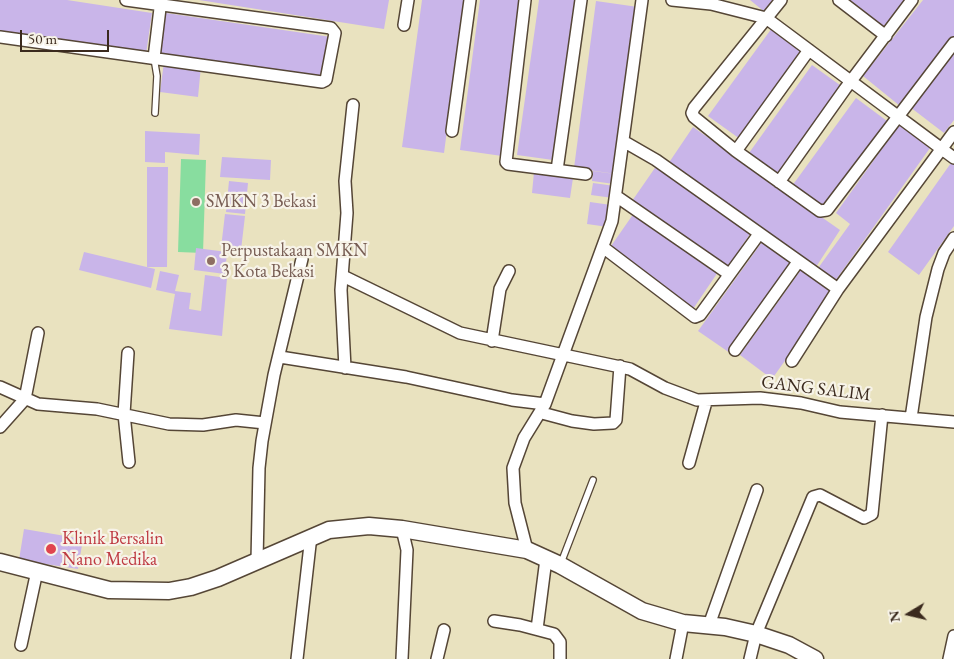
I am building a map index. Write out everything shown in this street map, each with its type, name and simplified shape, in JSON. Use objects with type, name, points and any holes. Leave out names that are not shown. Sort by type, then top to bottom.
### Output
[{"type":"main road","points":[[0,562],[109,590],[169,591],[191,587],[218,578],[311,536],[352,526],[402,529],[527,550],[553,562],[632,607],[683,623],[709,625],[756,634],[788,645],[815,659]]},
{"type":"street","points":[[0,36],[322,82],[326,80],[335,33],[331,28],[160,2],[126,0]]},
{"type":"street","points":[[404,24],[408,0]]},
{"type":"street","points":[[452,131],[470,0]]},
{"type":"street","points":[[525,0],[505,158],[508,164],[586,174]]},
{"type":"street","points":[[557,170],[581,0]]},
{"type":"street","points":[[527,550],[515,503],[513,468],[524,438],[543,409],[562,354],[604,248],[616,196],[642,0]]},
{"type":"street","points":[[672,0],[713,2],[766,18],[954,158]]},
{"type":"street","points":[[781,0],[694,108],[694,118],[736,151],[824,212],[954,43]]},
{"type":"street","points":[[779,182],[912,0]]},
{"type":"street","points":[[154,58],[160,2]]},
{"type":"street","points":[[844,2],[886,36]]},
{"type":"street","points":[[736,151],[809,50]]},
{"type":"street","points":[[345,368],[341,290],[348,213],[346,181],[353,106]]},
{"type":"street","points":[[792,361],[838,290],[954,132]]},
{"type":"street","points":[[623,141],[656,160],[838,290]]},
{"type":"street","points":[[616,196],[729,274]]},
{"type":"street","points":[[604,248],[695,317],[700,316],[759,234]]},
{"type":"street","points":[[911,418],[926,317],[938,269],[944,253],[954,238]]},
{"type":"street","points":[[257,560],[259,468],[265,423],[302,259]]},
{"type":"street","points":[[735,350],[798,262]]},
{"type":"street","points":[[492,341],[500,289],[509,270]]},
{"type":"street","name":"GANG SALIM","points":[[343,276],[460,333],[620,366],[640,373],[683,395],[706,402],[760,398],[802,403],[840,412],[954,422]]},
{"type":"street","points":[[0,427],[25,399],[38,334]]},
{"type":"street","points":[[128,353],[124,414],[129,462]]},
{"type":"street","points":[[280,357],[406,377],[512,400],[543,409],[572,422],[594,424],[616,420],[620,366]]},
{"type":"street","points":[[0,387],[38,404],[97,409],[169,424],[203,425],[236,420],[265,423]]},
{"type":"street","points":[[689,463],[706,402]]},
{"type":"street","points":[[750,659],[756,634],[813,497],[820,495],[864,518],[872,514],[882,415]]},
{"type":"street","points":[[709,625],[735,547],[757,490]]},
{"type":"street","points":[[402,529],[407,550],[402,659]]},
{"type":"street","points":[[297,659],[311,536]]},
{"type":"street","points":[[536,629],[553,562]]},
{"type":"street","points":[[21,645],[37,571]]},
{"type":"street","points":[[494,621],[554,634],[560,642],[560,659]]},
{"type":"street","points":[[676,659],[683,623]]},
{"type":"street","points":[[437,659],[444,630]]},
{"type":"street","points":[[949,659],[954,636]]},
{"type":"lane","points":[[154,58],[156,67],[155,113]]},
{"type":"lane","points":[[553,562],[593,480]]},
{"type":"green space","points":[[181,159],[206,160],[203,253],[178,252]]},
{"type":"building","points":[[0,0],[67,0],[152,13],[146,54],[0,32]]},
{"type":"building","points":[[199,0],[389,0],[384,29]]},
{"type":"building","points":[[422,0],[464,0],[444,153],[402,147]]},
{"type":"building","points":[[480,0],[523,0],[502,156],[460,150]]},
{"type":"building","points":[[539,0],[576,0],[553,160],[517,155]]},
{"type":"building","points":[[750,0],[777,0],[766,13]]},
{"type":"building","points":[[850,0],[905,0],[883,27]]},
{"type":"building","points":[[923,0],[954,0],[954,38],[900,106],[863,76]]},
{"type":"building","points":[[596,1],[638,7],[616,174],[574,168]]},
{"type":"building","points":[[166,13],[331,37],[325,78],[160,54]]},
{"type":"building","points":[[772,28],[803,51],[740,139],[708,116]]},
{"type":"building","points":[[954,51],[954,120],[944,133],[910,107]]},
{"type":"building","points":[[164,62],[201,66],[198,97],[160,92]]},
{"type":"building","points":[[812,65],[844,88],[781,176],[749,153]]},
{"type":"building","points":[[856,98],[887,121],[824,209],[792,186]]},
{"type":"building","points":[[899,125],[930,148],[833,284],[816,271],[850,224],[836,213]]},
{"type":"building","points":[[693,127],[840,230],[816,267],[668,164]]},
{"type":"building","points":[[145,131],[200,134],[199,155],[165,152],[165,163],[145,162]]},
{"type":"building","points":[[222,157],[271,160],[270,180],[220,177]]},
{"type":"building","points":[[951,163],[954,165],[954,226],[919,275],[888,252]]},
{"type":"building","points":[[657,165],[752,231],[727,268],[632,201]]},
{"type":"building","points":[[147,167],[168,167],[167,267],[147,267]]},
{"type":"building","points":[[593,171],[615,174],[614,184],[592,181]]},
{"type":"building","points":[[534,172],[573,178],[570,198],[532,193]]},
{"type":"building","points":[[229,181],[248,183],[245,214],[226,212]]},
{"type":"building","points":[[593,183],[615,186],[613,198],[591,195]]},
{"type":"building","points":[[590,202],[611,205],[608,227],[587,224]]},
{"type":"building","points":[[634,213],[718,272],[693,309],[609,249]]},
{"type":"building","points":[[225,214],[245,216],[241,250],[221,248]]},
{"type":"building","points":[[762,242],[793,265],[730,353],[698,331]]},
{"type":"building","name":"Perpustakaan SMKN 3 Kota Bekasi","points":[[196,248],[227,252],[225,274],[194,270]]},
{"type":"building","points":[[84,252],[155,269],[151,288],[79,270]]},
{"type":"building","points":[[803,267],[835,290],[772,379],[740,355]]},
{"type":"building","points":[[160,271],[179,275],[175,291],[191,293],[189,309],[201,311],[205,275],[227,278],[222,336],[169,329],[175,294],[156,290]]},
{"type":"building","name":"Klinik Bersalin Nano Medika","points":[[24,529],[83,539],[78,569],[19,560]]},
{"type":"place","name":"SMKN 3 Bekasi","points":[[196,202]]},
{"type":"place","name":"Perpustakaan SMKN 3 Kota Bekasi","points":[[211,261]]},
{"type":"place","name":"Klinik Bersalin Nano Medika","points":[[51,549]]}]
